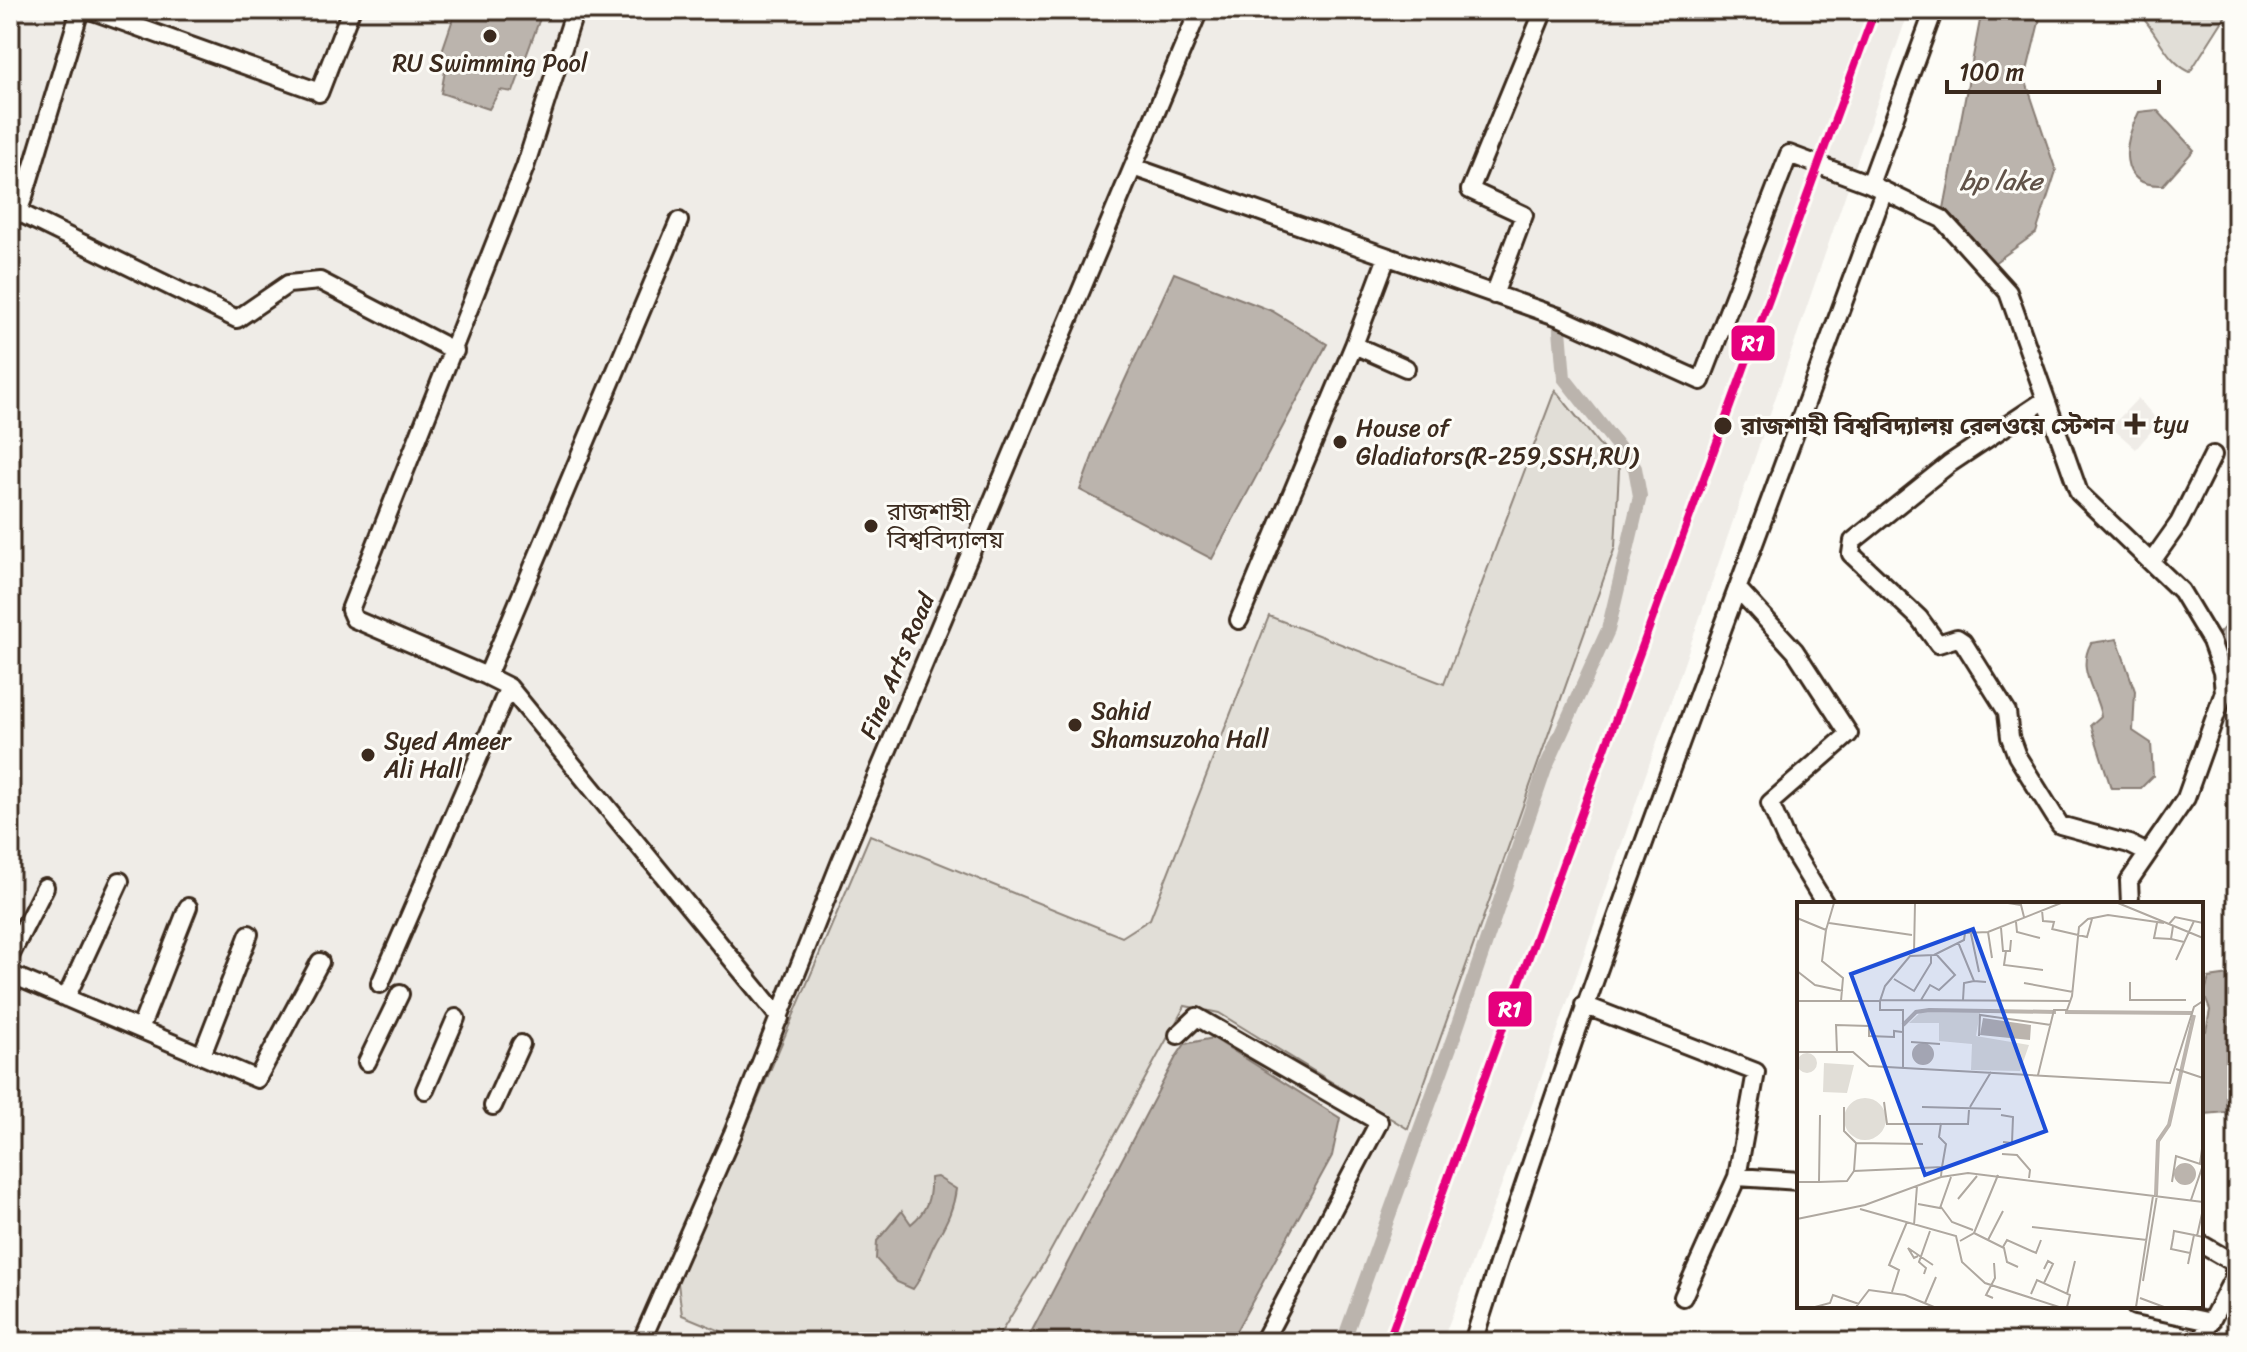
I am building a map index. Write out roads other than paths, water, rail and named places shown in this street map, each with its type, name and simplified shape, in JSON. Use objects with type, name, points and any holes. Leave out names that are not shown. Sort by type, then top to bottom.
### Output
[{"type":"street","points":[[80,10],[17,193],[18,212],[237,319],[288,284],[320,281],[455,351]]},
{"type":"street","points":[[90,10],[316,92],[351,10]]},
{"type":"street","points":[[575,10],[525,167],[350,615],[509,687],[780,1018]]},
{"type":"street","name":"Fine Arts Road","points":[[641,1342],[780,1018],[841,861],[1199,10]]},
{"type":"street","points":[[1494,295],[1524,215],[1470,190],[1544,10]]},
{"type":"street","points":[[1473,1342],[1584,1005],[1739,590],[1934,10]]},
{"type":"street","points":[[1133,167],[1559,317],[1701,381],[1789,154],[1877,187],[1942,219],[2008,292],[2079,493],[2181,591],[2211,641],[2230,694],[2186,798],[2129,881],[2130,902]]},
{"type":"street","points":[[487,676],[679,221]]},
{"type":"street","points":[[1239,620],[1354,345],[1387,257]]},
{"type":"street","points":[[1354,345],[1406,368]]},
{"type":"street","points":[[2045,400],[1949,464],[1853,541],[1851,554],[1919,618],[1938,644],[1957,638],[1963,642],[2007,712],[2010,737],[2017,756],[2060,825],[2129,844],[2147,853]]},
{"type":"street","points":[[2152,561],[2179,523],[2213,455]]},
{"type":"street","points":[[1739,590],[1795,651],[1849,734],[1770,803],[1786,840],[1824,902]]},
{"type":"street","points":[[380,984],[509,687]]},
{"type":"street","points":[[66,998],[120,881]]},
{"type":"street","points":[[10,956],[45,887]]},
{"type":"street","points":[[140,1029],[188,907]]},
{"type":"street","points":[[202,1055],[249,934]]},
{"type":"street","points":[[10,974],[257,1079],[320,962]]},
{"type":"street","points":[[367,1062],[400,994]]},
{"type":"street","points":[[1584,1005],[1756,1072],[1737,1177],[1683,1297]]},
{"type":"street","points":[[1178,1035],[1197,1017],[1379,1122],[1263,1342]]},
{"type":"street","points":[[425,1090],[456,1018]]},
{"type":"street","points":[[493,1106],[521,1044]]},
{"type":"street","points":[[1737,1177],[1797,1181]]},
{"type":"street","points":[[2200,1342],[2234,1277],[2234,1263],[2203,1245]]},
{"type":"street","points":[[2144,1308],[2211,1322]]},
{"type":"water","name":"RU Swimming Pool","points":[[456,10],[543,10],[513,92],[500,90],[489,109],[441,93],[445,71],[438,63]]},
{"type":"water","name":"bp lake","points":[[1982,10],[2042,10],[2025,79],[2056,171],[2036,233],[1987,268],[1942,219]]},
{"type":"water","points":[[2157,110],[2194,150],[2163,185],[2137,179],[2127,160],[2129,136],[2139,112]]},
{"type":"water","points":[[1174,273],[1272,311],[1327,344],[1212,559],[1080,490],[1102,430]]},
{"type":"water","points":[[2237,615],[2237,670],[2218,634]]},
{"type":"water","points":[[2117,639],[2135,691],[2133,731],[2151,743],[2153,776],[2141,788],[2111,788],[2091,725],[2101,716],[2086,671],[2087,653],[2091,643]]},
{"type":"water","points":[[2237,974],[2237,1111],[2205,1114],[2203,1032],[2206,1031],[2210,1010],[2204,995],[2209,978]]},
{"type":"water","points":[[1213,1038],[1340,1118],[1332,1156],[1230,1342],[1026,1342],[1176,1057],[1185,1044]]},
{"type":"water","points":[[937,1177],[956,1189],[955,1197],[913,1289],[897,1282],[876,1259],[877,1241],[902,1211],[911,1224],[921,1214],[930,1192],[930,1178]]},
{"type":"waterway","points":[[1343,1342],[1454,1036],[1545,769],[1608,630],[1640,496],[1635,468],[1564,378],[1559,317]]},
{"type":"place","name":"RU Swimming Pool","points":[[490,36]]},
{"type":"place","name":"tyu","points":[[2135,424]]},
{"type":"place","name":"রাজশাহী বিশ্ববিদ্যালয় রেলওয়ে স্টেশন","points":[[1723,426]]},
{"type":"place","name":"House of Gladiators(R-259,SSH,RU)","points":[[1340,442]]},
{"type":"place","name":"রাজশাহী বিশ্ববিদ্যালয়","points":[[871,526]]},
{"type":"place","name":"Sahid Shamsuzoha Hall","points":[[1075,725]]},
{"type":"place","name":"Syed Ameer Ali Hall","points":[[368,755]]}]
